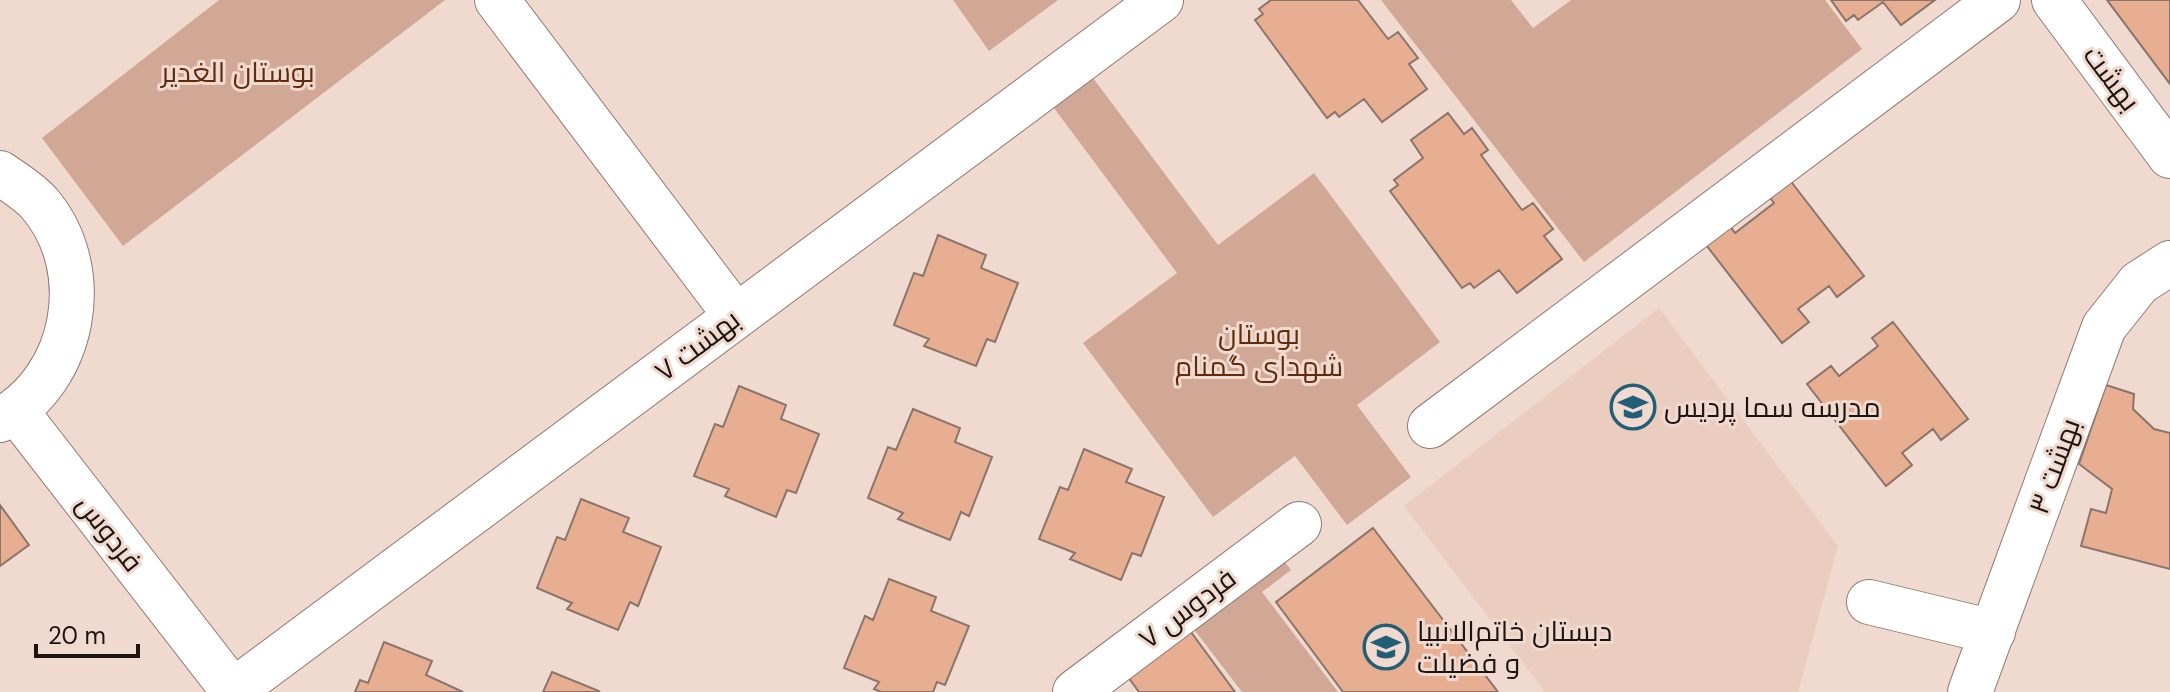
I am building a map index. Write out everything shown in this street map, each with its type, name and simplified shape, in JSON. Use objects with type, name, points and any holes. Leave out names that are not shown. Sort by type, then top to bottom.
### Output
[{"type":"street","points":[[497,0],[736,316]]},
{"type":"street","name":"بهشت ۷","points":[[233,691],[1161,0]]},
{"type":"street","points":[[1430,426],[1998,0]]},
{"type":"street","name":"بهشت","points":[[2054,0],[2170,156]]},
{"type":"street","points":[[0,173],[29,194],[51,220],[69,264],[73,306],[64,346],[45,382],[8,416]]},
{"type":"street","name":"بهشت ۳","points":[[1970,692],[2104,327],[2139,283],[2170,263]]},
{"type":"street","name":"فردوس","points":[[8,416],[233,691]]},
{"type":"street","name":"فردوس ۷","points":[[1075,692],[1299,524]]},
{"type":"street","points":[[1877,617],[1993,632]]},
{"type":"shaded area","name":"مدرسه سما پردیس","points":[[1659,308],[1838,546],[1798,692],[1545,692],[1404,506]]},
{"type":"green space","name":"بوستان الغدیر","points":[[219,0],[445,0],[123,246],[42,138]]},
{"type":"green space","points":[[953,0],[1058,0],[989,51]]},
{"type":"green space","points":[[1381,0],[1511,0],[1533,28],[1571,0],[1825,0],[1862,49],[1584,262]]},
{"type":"green space","name":"بوستان شهدای گمنام","points":[[1090,74],[1218,245],[1314,173],[1440,342],[1357,405],[1411,477],[1347,525],[1295,456],[1213,517],[1083,343],[1177,273],[1051,104]]},
{"type":"green space","points":[[1270,543],[1291,570],[1262,592],[1338,692],[1242,692],[1180,611]]},
{"type":"building","points":[[1271,0],[1358,0],[1388,39],[1398,32],[1418,58],[1409,64],[1427,89],[1382,122],[1364,99],[1339,117],[1335,112],[1327,118],[1255,20],[1263,14],[1259,9]]},
{"type":"building","points":[[1831,0],[1935,0],[1901,25],[1883,2],[1858,20],[1854,15],[1846,21]]},
{"type":"building","points":[[2107,0],[2170,0],[2170,84]]},
{"type":"building","points":[[1448,113],[1464,134],[1472,128],[1488,150],[1481,155],[1522,210],[1533,203],[1553,229],[1544,236],[1562,259],[1517,293],[1499,270],[1474,288],[1470,283],[1462,288],[1390,191],[1398,185],[1394,180],[1423,158],[1411,140]]},
{"type":"building","points":[[1789,179],[1864,276],[1837,297],[1829,286],[1798,309],[1809,322],[1782,343],[1703,241],[1727,222],[1735,233],[1774,203],[1768,195]]},
{"type":"building","points":[[938,235],[986,255],[981,268],[1018,283],[995,342],[987,339],[976,366],[924,346],[929,339],[894,325],[914,273],[923,276]]},
{"type":"building","points":[[1893,322],[1968,419],[1941,440],[1933,429],[1902,453],[1912,465],[1886,486],[1807,384],[1831,366],[1839,376],[1878,346],[1872,338]]},
{"type":"building","points":[[2106,385],[2134,394],[2133,409],[2154,429],[2170,433],[2170,569],[2081,546],[2091,509],[2106,513],[2112,489],[2079,464]]},
{"type":"building","points":[[739,386],[786,405],[781,419],[819,434],[796,493],[787,490],[776,517],[725,496],[729,489],[694,476],[715,424],[723,427]]},
{"type":"building","points":[[913,409],[960,428],[955,442],[992,457],[969,516],[961,512],[950,540],[898,519],[903,513],[868,498],[888,447],[896,450]]},
{"type":"building","points":[[1084,449],[1132,469],[1126,482],[1164,497],[1141,556],[1132,553],[1121,580],[1070,559],[1075,553],[1039,539],[1060,487],[1068,490]]},
{"type":"building","points":[[581,499],[629,518],[623,532],[661,547],[638,606],[630,602],[618,630],[567,609],[572,603],[537,588],[557,537],[565,540]]},
{"type":"building","points":[[0,505],[29,545],[0,566]]},
{"type":"building","name":"دبستان خاتم‌الانبیا و فضیلت","points":[[1373,528],[1498,692],[1343,692],[1276,602]]},
{"type":"building","points":[[889,579],[936,597],[931,611],[969,626],[945,685],[937,682],[933,692],[881,692],[874,689],[879,682],[844,668],[865,616],[873,620]]},
{"type":"building","points":[[1180,617],[1235,692],[1139,692],[1118,663]]},
{"type":"building","points":[[384,642],[432,661],[426,675],[463,692],[355,692],[360,680],[368,683]]},
{"type":"building","points":[[552,672],[599,691],[543,692]]},
{"type":"place","name":"مدرسه سما پردیس","points":[[1633,407]]},
{"type":"place","name":"دبستان خاتم‌الانبیا و فضیلت","points":[[1386,647]]}]
